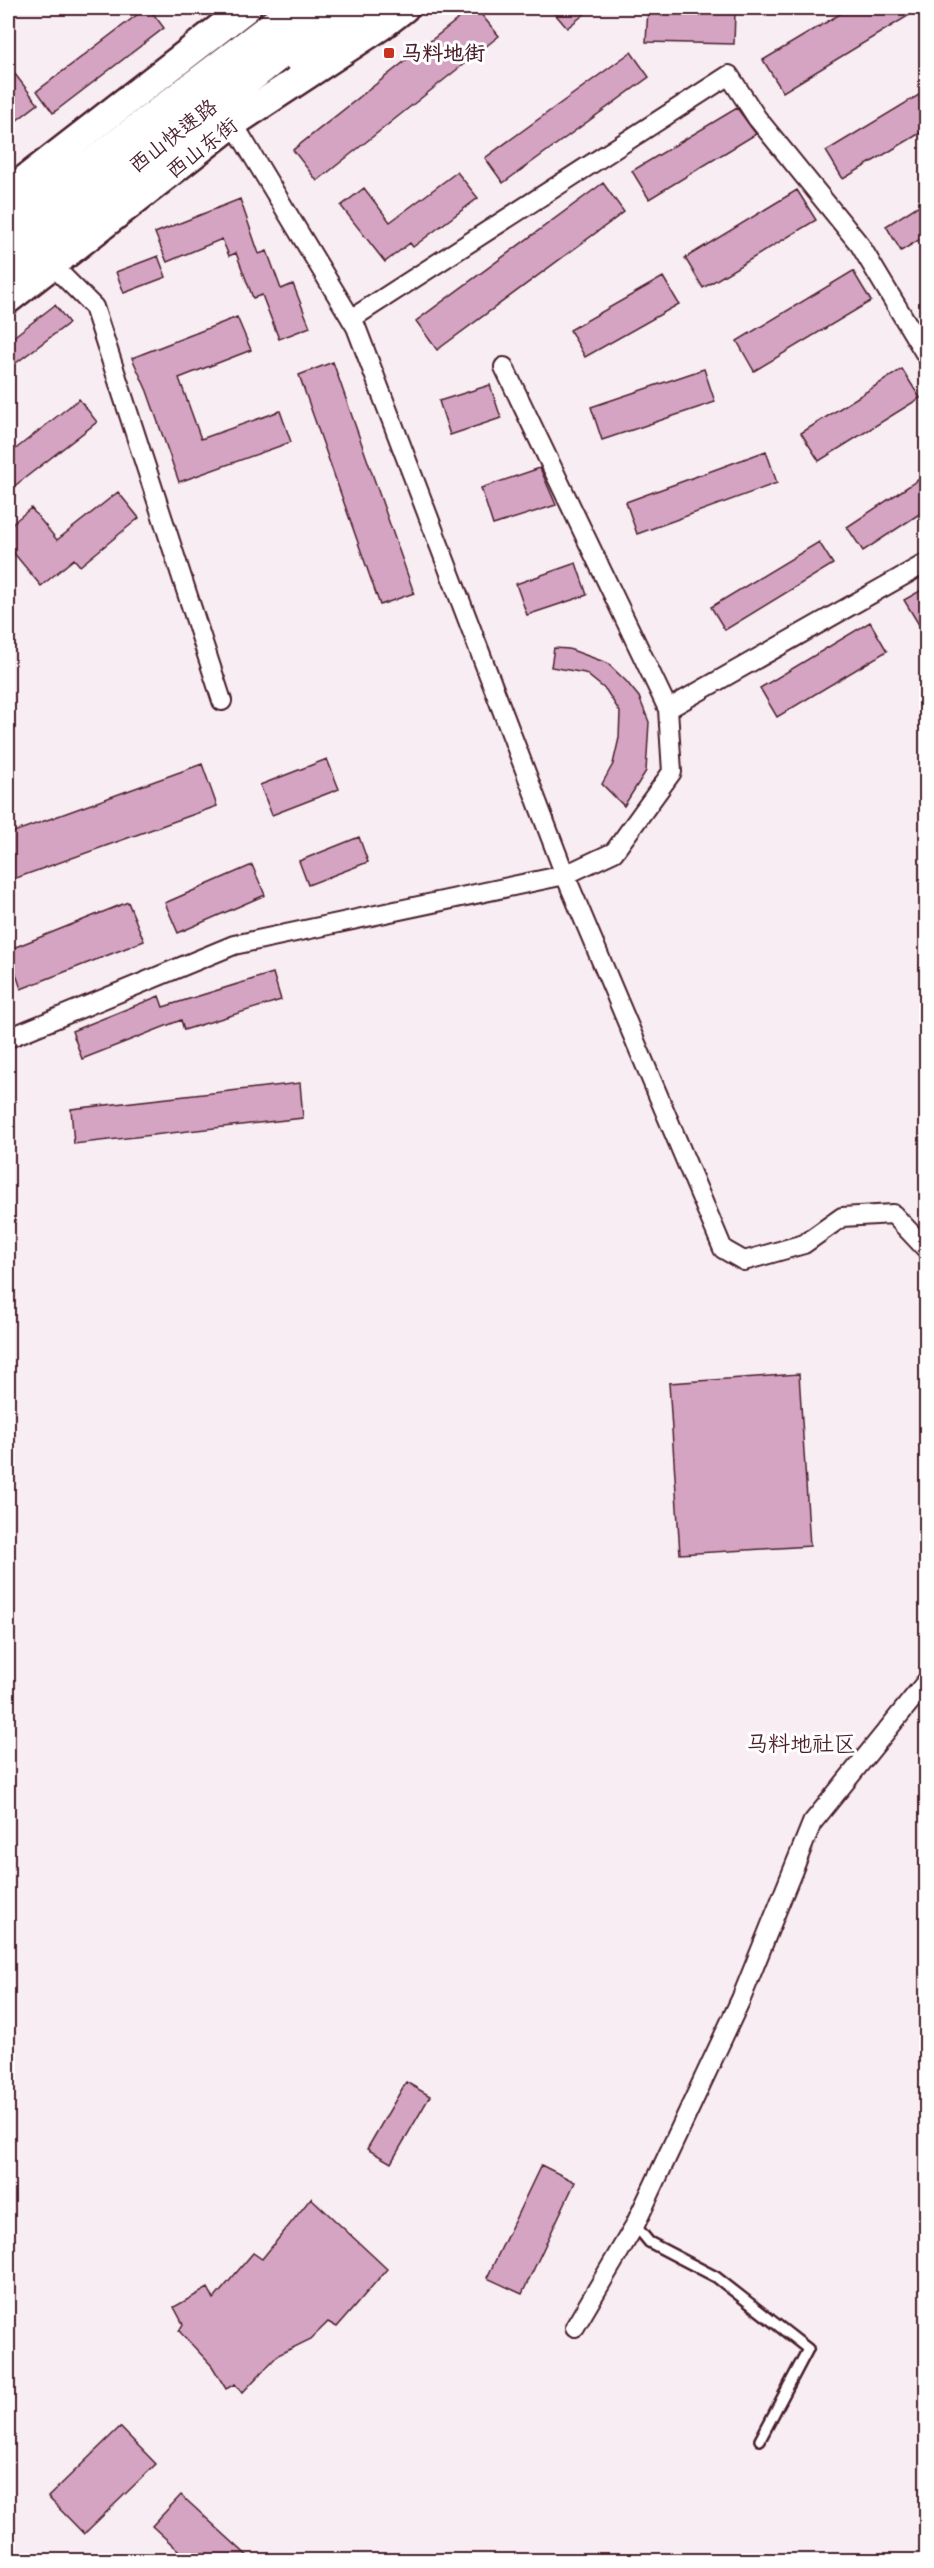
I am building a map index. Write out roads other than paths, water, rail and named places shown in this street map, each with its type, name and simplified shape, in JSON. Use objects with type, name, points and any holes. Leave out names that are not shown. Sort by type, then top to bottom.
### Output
[{"type":"highway","name":"西山快速路","points":[[8,228],[296,8]]},
{"type":"highway","name":"西山快速路","points":[[8,266],[241,82],[339,8]]},
{"type":"highway","points":[[241,82],[297,58],[388,8]]},
{"type":"highway","points":[[8,206],[63,186]]},
{"type":"highway","points":[[8,284],[52,265]]},
{"type":"main road","points":[[8,193],[246,8]]},
{"type":"main road","name":"西山东街","points":[[8,299],[233,123],[382,25],[404,8]]},
{"type":"street","points":[[351,319],[729,75],[757,118],[860,245],[927,355]]},
{"type":"street","points":[[233,123],[356,327],[566,875],[723,1249],[744,1261],[804,1244],[842,1217],[892,1214],[927,1249]]},
{"type":"street","points":[[52,265],[94,307],[222,702]]},
{"type":"street","points":[[10,1037],[234,945],[566,875],[614,852],[672,772],[668,709],[504,367]]},
{"type":"street","points":[[668,709],[927,563]]},
{"type":"street","points":[[575,2327],[635,2225],[741,2000],[812,1823],[927,1682]]},
{"type":"lane","points":[[635,2225],[649,2242],[716,2277],[808,2349],[760,2440]]},
{"type":"place","name":"马料地街","points":[[389,53]]},
{"type":"district","name":"马料地社区","points":[[801,1743]]}]
